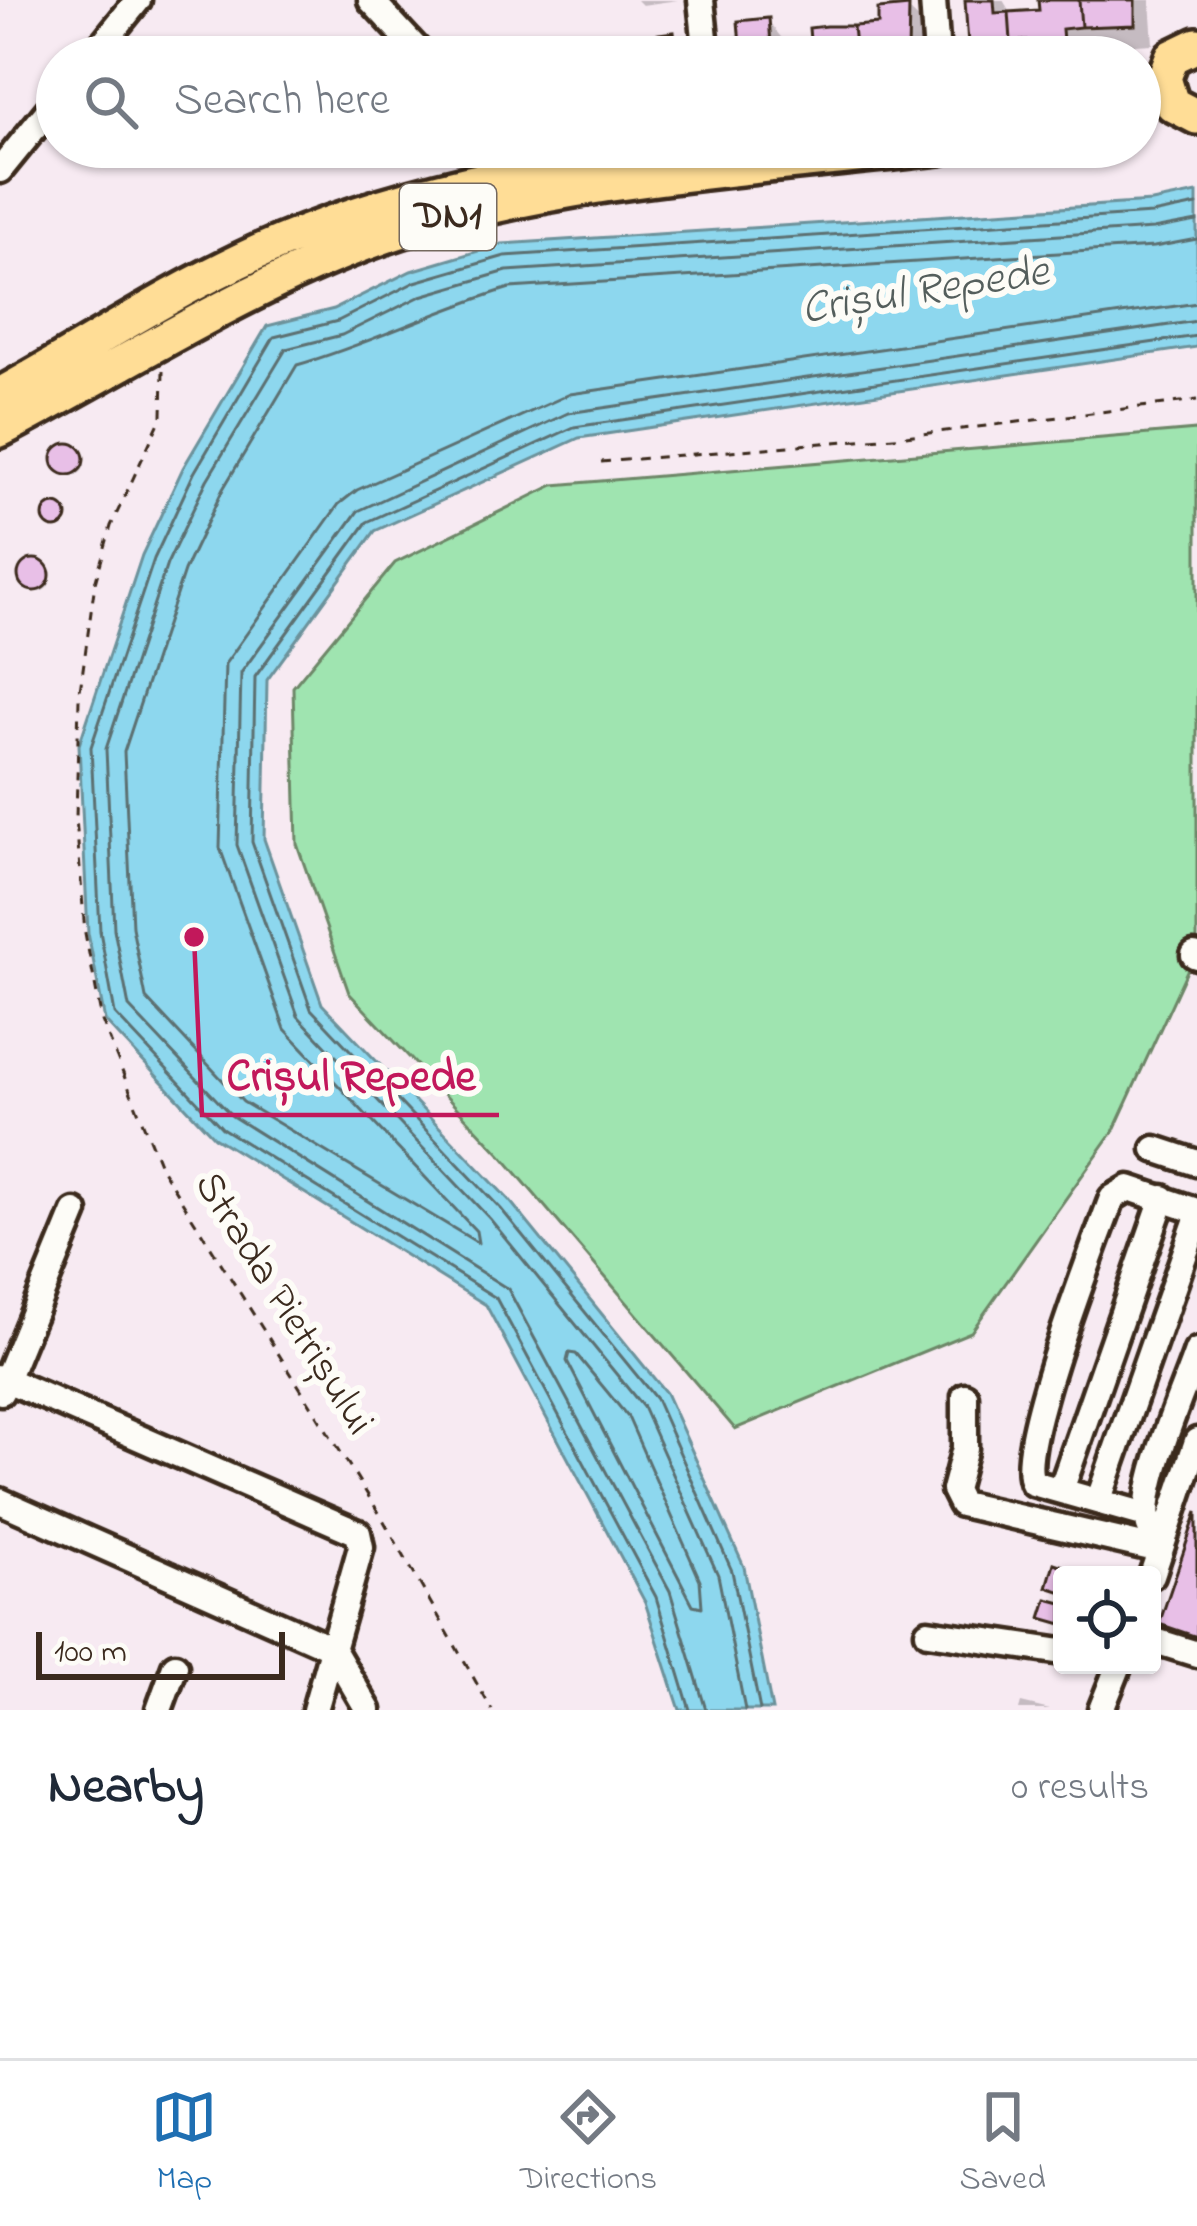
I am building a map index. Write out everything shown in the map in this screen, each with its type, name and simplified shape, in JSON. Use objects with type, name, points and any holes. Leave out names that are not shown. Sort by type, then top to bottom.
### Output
[{"type":"main road","points":[[1162,100],[1172,57],[1197,45]]},
{"type":"main road","name":"DN1","points":[[0,395],[256,254],[367,213],[524,168]]},
{"type":"main road","name":"DN1","points":[[0,430],[283,279],[395,233],[554,191],[756,168]]},
{"type":"street","points":[[109,36],[138,0]]},
{"type":"street","points":[[371,0],[404,36]]},
{"type":"street","points":[[701,0],[705,36]]},
{"type":"street","points":[[933,0],[936,36]]},
{"type":"street","points":[[0,170],[36,126]]},
{"type":"street","points":[[1155,1149],[1197,1163]]},
{"type":"street","points":[[1099,1499],[1197,1215],[1129,1188],[1112,1198],[1099,1233],[1027,1464],[1033,1483],[1146,1515]]},
{"type":"street","points":[[1061,1490],[1163,1198]]},
{"type":"street","points":[[75,1212],[2,1383],[358,1533],[361,1547],[315,1710]]},
{"type":"street","points":[[1160,1550],[1146,1515],[1197,1352]]},
{"type":"street","points":[[965,1396],[965,1448],[954,1490],[961,1504],[1160,1550]]},
{"type":"street","points":[[1155,1566],[1197,1441]]},
{"type":"street","points":[[0,1501],[332,1648],[368,1710]]},
{"type":"street","points":[[928,1632],[1053,1651]]},
{"type":"street","points":[[1161,1643],[1197,1654]]},
{"type":"street","points":[[159,1710],[176,1666]]},
{"type":"street","points":[[1101,1710],[1115,1674]]},
{"type":"path","name":"Strada Pietrișului","points":[[160,346],[166,393],[162,416],[111,526],[95,583],[79,698],[76,818],[85,933],[102,1021],[161,1168],[381,1516],[492,1710]]},
{"type":"path","points":[[601,462],[905,436],[1197,400]]},
{"type":"green space","points":[[1197,430],[1197,949],[1113,1132],[971,1332],[735,1429],[501,1155],[349,993],[297,844],[293,687],[395,563],[554,485]]},
{"type":"water","points":[[1197,193],[1197,347],[579,438],[375,531],[267,680],[264,839],[322,1004],[510,1201],[666,1393],[744,1567],[772,1710],[680,1710],[645,1602],[486,1305],[214,1137],[105,1021],[88,933],[79,745],[142,555],[183,468],[267,326],[334,309],[411,271],[502,244],[1152,202]]},
{"type":"building","points":[[965,0],[994,0],[995,13],[1009,12],[1011,36],[967,36]]},
{"type":"building","points":[[1038,0],[1079,0],[1081,27],[1062,29],[1063,36],[1011,36],[1009,12],[1039,10]]},
{"type":"building","points":[[1079,0],[1135,0],[1135,25],[1081,27]]},
{"type":"building","points":[[909,6],[908,36],[854,36],[853,26],[878,24],[878,9]]},
{"type":"building","points":[[769,18],[770,36],[739,36],[738,21]]},
{"type":"building","points":[[853,26],[854,36],[810,36],[809,28]]},
{"type":"building","points":[[68,443],[79,448],[84,459],[79,470],[68,475],[57,470],[52,459],[57,448]]},
{"type":"building","points":[[55,504],[67,516],[55,528],[43,516]]},
{"type":"building","points":[[34,559],[46,563],[50,575],[46,587],[34,591],[22,587],[18,575],[22,563]]},
{"type":"building","points":[[1197,1512],[1197,1637],[1161,1625]]},
{"type":"building","points":[[1047,1599],[1053,1601],[1053,1621],[1041,1618]]},
{"type":"place","name":"Crișul Repede","points":[[194,937]]}]
